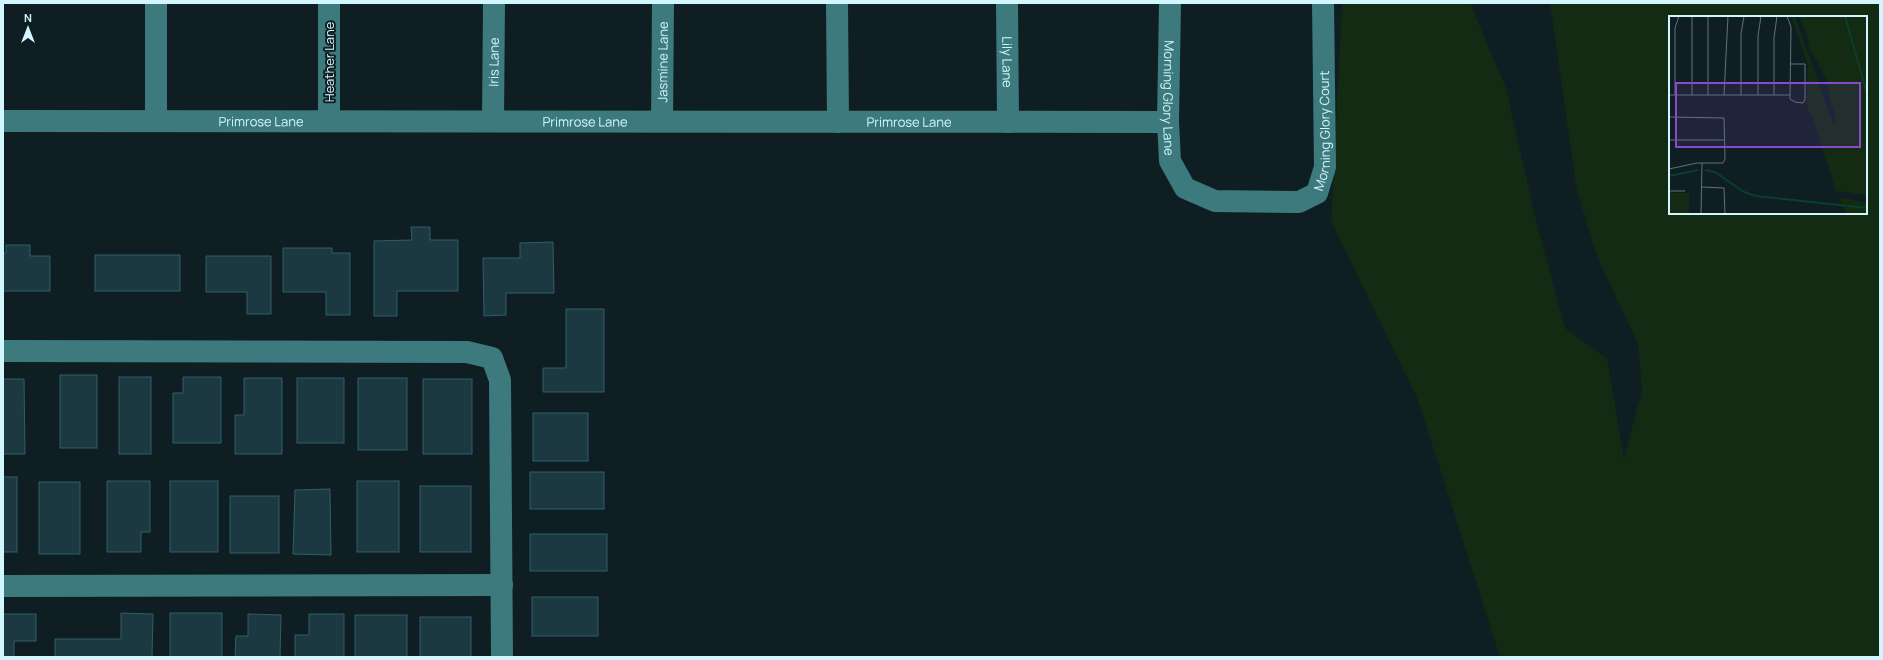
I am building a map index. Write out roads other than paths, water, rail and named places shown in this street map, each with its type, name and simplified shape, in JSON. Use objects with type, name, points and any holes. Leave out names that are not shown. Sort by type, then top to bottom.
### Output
[{"type":"street","points":[[156,3],[156,121]]},
{"type":"street","name":"Heather Lane","points":[[329,3],[329,121]]},
{"type":"street","name":"Iris Lane","points":[[493,121],[494,3]]},
{"type":"street","name":"Jasmine Lane","points":[[662,121],[663,3]]},
{"type":"street","points":[[837,3],[838,122]]},
{"type":"street","name":"Lily Lane","points":[[1007,3],[1008,122]]},
{"type":"street","name":"Morning Glory Lane","points":[[1170,3],[1168,122],[1170,161],[1185,188]]},
{"type":"street","name":"Morning Glory Court","points":[[1185,188],[1215,201],[1299,202],[1317,193],[1325,167],[1322,3]]},
{"type":"street","name":"Primrose Lane","points":[[3,121],[1168,122]]},
{"type":"street","points":[[3,351],[466,352],[492,358],[500,380],[502,657]]},
{"type":"street","points":[[3,586],[502,585]]}]
